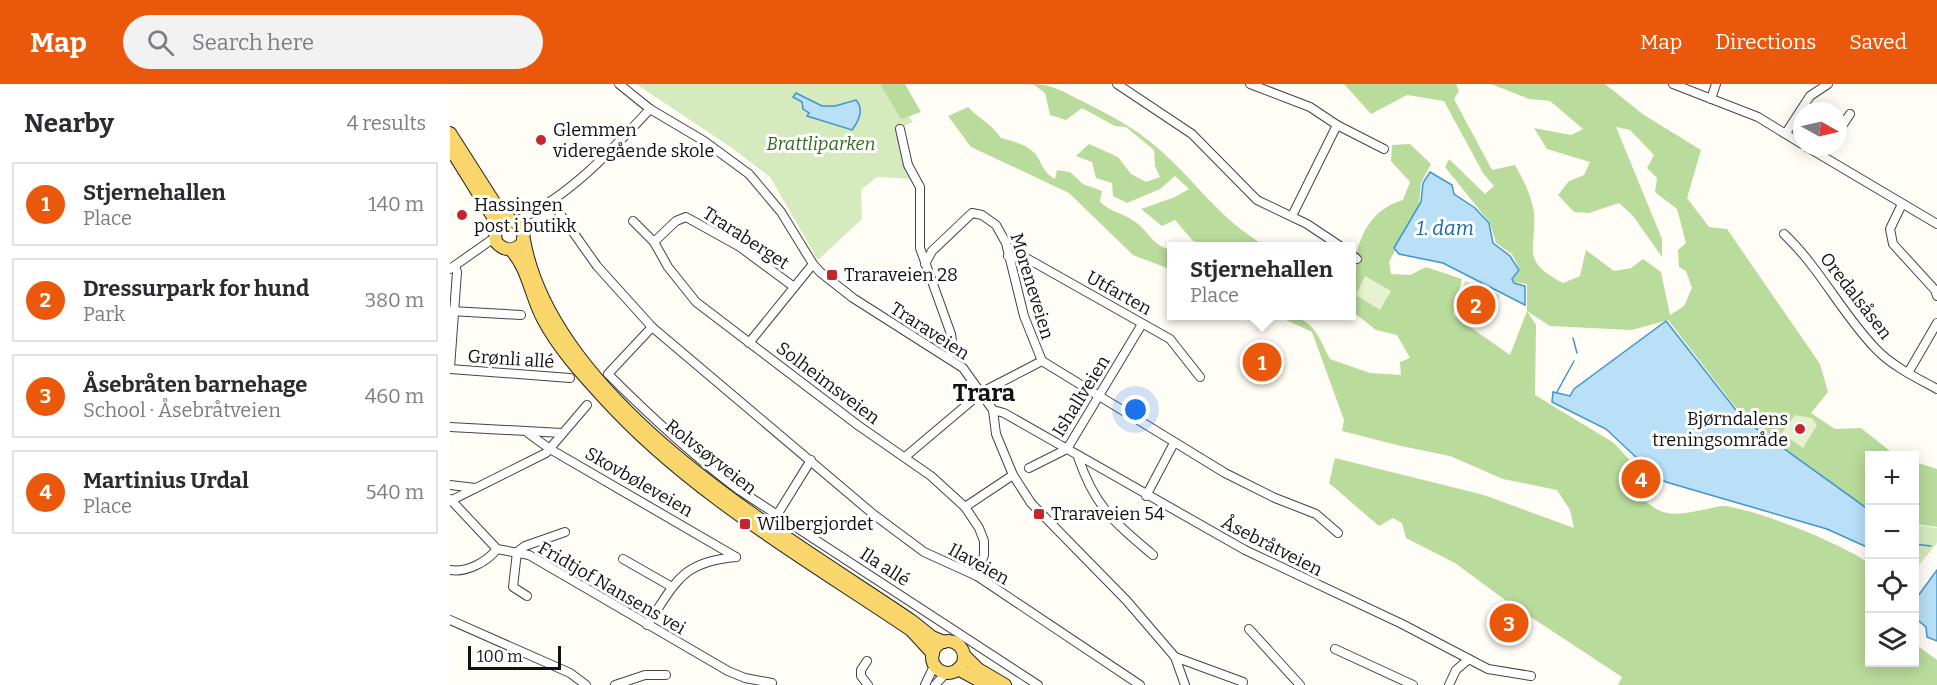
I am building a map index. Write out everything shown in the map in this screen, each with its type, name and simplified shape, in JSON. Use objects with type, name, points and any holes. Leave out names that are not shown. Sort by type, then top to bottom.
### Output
[{"type":"main road","name":"Rolvsøyveien","points":[[450,133],[501,213],[518,227],[533,274],[554,321],[586,366],[653,435],[722,491],[932,637],[944,642]]},
{"type":"main road","name":"Rolvsøyveien","points":[[450,148],[493,217],[500,240],[519,259],[533,299],[556,340],[604,399],[645,439],[717,498],[911,630],[934,659]]},
{"type":"main road","points":[[502,221],[518,227],[518,247],[500,240],[502,221]]},
{"type":"main road","points":[[987,685],[953,671],[934,659],[937,646],[944,642],[959,645],[964,655],[978,669],[1005,685]]},
{"type":"main road","points":[[953,671],[964,655]]},
{"type":"street","name":"Traraveien","points":[[619,84],[650,109],[704,141],[749,174],[781,212],[813,264],[853,298],[963,368],[993,410],[996,434],[1013,475],[1031,502],[1127,601],[1175,657],[1185,685]]},
{"type":"street","points":[[1117,84],[1192,134],[1257,200],[1316,229],[1334,242]]},
{"type":"street","points":[[1250,84],[1310,107],[1337,125],[1384,149]]},
{"type":"street","points":[[1673,84],[1758,117],[1793,138]]},
{"type":"street","points":[[1711,99],[1716,84]]},
{"type":"street","points":[[1786,134],[1810,96],[1828,84]]},
{"type":"street","points":[[518,227],[592,169],[650,109]]},
{"type":"street","points":[[1847,118],[1850,114]]},
{"type":"street","points":[[1292,216],[1337,125]]},
{"type":"street","points":[[900,129],[908,165],[920,187],[920,248],[951,334],[953,347],[948,357]]},
{"type":"street","points":[[1826,156],[1937,224]]},
{"type":"street","name":"Ilaveien","points":[[552,201],[597,266],[652,327],[873,514],[924,552],[977,576],[1140,685]]},
{"type":"street","points":[[1902,204],[1890,230],[1893,244],[1935,290],[1937,296]]},
{"type":"street","name":"Moreneveien","points":[[925,264],[932,251],[972,213],[982,215],[996,225],[1006,243],[1027,327],[1042,361],[1225,473],[1275,498],[1316,514],[1338,533]]},
{"type":"street","name":"Traraberget","points":[[654,242],[676,221],[686,217],[740,248],[794,287]]},
{"type":"street","name":"Solheimsveien","points":[[633,221],[654,242],[668,267],[696,302],[931,476],[965,507],[979,528],[984,541],[984,555],[977,576]]},
{"type":"street","name":"Oredalsåsen","points":[[1784,234],[1802,252],[1876,350],[1908,373],[1937,389]]},
{"type":"street","points":[[450,369],[452,311],[457,272],[452,268],[473,253],[500,240]]},
{"type":"street","name":"Utfarten","points":[[1008,256],[1028,259],[1170,339],[1200,377]]},
{"type":"street","points":[[749,343],[813,264]]},
{"type":"street","points":[[452,311],[521,315]]},
{"type":"street","points":[[1908,373],[1937,323]]},
{"type":"street","name":"Ishallveien","points":[[1029,468],[1067,449],[1142,324]]},
{"type":"street","name":"Ila allé","points":[[652,327],[608,374],[701,462],[777,515],[1038,685]]},
{"type":"street","points":[[905,457],[982,392],[1042,361]]},
{"type":"street","name":"Grønli allé","points":[[450,369],[570,378]]},
{"type":"street","points":[[450,570],[459,571],[474,566],[491,556],[497,549],[450,500],[477,489],[550,449],[587,405]]},
{"type":"street","name":"Åsebråtveien","points":[[993,410],[1011,417],[1146,496],[1245,550],[1402,624],[1488,669],[1531,676]]},
{"type":"street","points":[[994,421],[1011,417]]},
{"type":"street","points":[[450,427],[528,433],[562,433]]},
{"type":"street","name":"Skovbøleveien","points":[[528,433],[550,449],[736,556],[692,566],[672,587]]},
{"type":"street","points":[[1146,496],[1174,443]]},
{"type":"street","points":[[1078,457],[1091,493],[1099,504],[1113,521],[1153,555]]},
{"type":"street","points":[[777,515],[811,460]]},
{"type":"street","points":[[965,507],[1013,475]]},
{"type":"street","points":[[450,485],[477,489]]},
{"type":"street","points":[[527,596],[513,587],[517,552],[525,546],[565,531]]},
{"type":"street","name":"Fridtjof Nansens vei","points":[[497,549],[529,555],[728,670],[745,678],[772,683]]},
{"type":"street","points":[[623,559],[672,587],[647,625]]},
{"type":"street","points":[[450,620],[570,673],[586,685]]},
{"type":"street","points":[[1250,629],[1299,685]]},
{"type":"street","points":[[1335,649],[1413,685]]},
{"type":"street","points":[[1175,657],[1243,682]]},
{"type":"street","points":[[925,685],[934,659]]},
{"type":"street","points":[[1449,685],[1456,670],[1469,659]]},
{"type":"street","points":[[867,662],[861,670],[861,676],[868,685]]},
{"type":"street","points":[[935,685],[953,671]]},
{"type":"street","points":[[615,685],[645,675],[666,675]]},
{"type":"green space","name":"Brattliparken","points":[[636,84],[886,84],[913,122],[902,127],[914,179],[877,177],[861,190],[862,219],[818,260],[770,177],[732,148]]},
{"type":"green space","points":[[880,84],[905,84],[921,112],[901,119]]},
{"type":"green space","points":[[1033,84],[1053,87],[1065,92],[1137,132],[1168,158],[1234,224],[1259,242],[1193,241],[1175,220],[1162,226],[1141,209],[1175,197],[1189,189],[1175,176],[1160,189],[1127,203],[1113,196],[1112,183],[1096,178],[1092,162],[1076,156],[1089,144],[1118,157],[1131,174],[1146,182],[1160,177],[1155,166],[1154,150],[1126,127],[1115,126],[1082,108],[1066,120],[1050,115],[1045,93]]},
{"type":"green space","points":[[1344,84],[1456,84],[1459,91],[1454,99],[1492,170],[1515,165],[1524,182],[1534,213],[1533,253],[1540,268],[1563,283],[1580,276],[1586,250],[1614,271],[1631,268],[1643,259],[1661,272],[1670,315],[1684,306],[1692,288],[1686,271],[1679,267],[1678,250],[1686,243],[1677,209],[1655,192],[1657,178],[1647,168],[1654,155],[1630,130],[1616,127],[1662,239],[1662,257],[1633,216],[1619,203],[1589,213],[1574,212],[1558,195],[1569,181],[1584,175],[1590,162],[1547,149],[1534,128],[1571,135],[1583,129],[1550,101],[1529,99],[1491,84],[1605,84],[1644,115],[1701,150],[1687,198],[1709,227],[1727,229],[1820,364],[1828,392],[1811,413],[1835,429],[1861,428],[1890,451],[1865,451],[1865,507],[1744,418],[1668,320],[1632,330],[1550,326],[1527,311],[1527,284],[1514,282],[1513,279],[1520,270],[1512,254],[1496,243],[1490,223],[1445,167],[1449,159],[1485,194],[1494,186],[1483,173],[1444,101],[1407,95],[1371,114]]},
{"type":"green space","points":[[968,107],[1001,138],[1020,144],[1034,152],[1051,177],[1055,179],[1057,170],[1070,172],[1083,184],[1102,191],[1100,202],[1134,221],[1154,241],[1167,249],[1167,268],[1133,255],[1069,193],[971,147],[948,116]]},
{"type":"green space","points":[[1410,144],[1431,164],[1421,183],[1419,205],[1389,262],[1391,274],[1410,275],[1426,267],[1462,279],[1453,315],[1510,355],[1527,311],[1536,325],[1535,395],[1614,443],[1633,464],[1636,493],[1652,506],[1673,514],[1719,506],[1739,509],[1820,537],[1865,561],[1865,667],[1919,667],[1919,647],[1937,660],[1937,685],[1618,685],[1622,677],[1505,600],[1455,563],[1406,538],[1402,523],[1393,518],[1379,526],[1329,483],[1335,458],[1484,495],[1574,528],[1570,510],[1557,490],[1503,479],[1450,456],[1342,431],[1344,420],[1312,332],[1286,320],[1302,320],[1312,327],[1330,359],[1370,373],[1401,375],[1400,362],[1410,358],[1397,335],[1376,330],[1356,314],[1356,257],[1365,230],[1374,217],[1387,207],[1403,200],[1410,182],[1391,161],[1392,145]]},
{"type":"green space","points":[[1365,276],[1391,291],[1380,310],[1356,295]]},
{"type":"green space","points":[[1465,281],[1500,295],[1485,320],[1470,323],[1454,315]]},
{"type":"green space","name":"Bjørndalens treningsområde","points":[[1795,415],[1812,418],[1817,425],[1803,448],[1782,433]]},
{"type":"green space","points":[[1919,463],[1937,469],[1937,527],[1919,525]]},
{"type":"green space","points":[[1919,526],[1937,528],[1937,543],[1919,565]]},
{"type":"water","points":[[796,93],[822,106],[835,106],[856,100],[860,108],[858,120],[852,130],[807,116],[809,113],[803,109],[802,102],[793,97]]},
{"type":"water","name":"1. dam","points":[[1430,172],[1452,185],[1454,194],[1475,208],[1489,223],[1493,243],[1510,256],[1519,270],[1512,279],[1514,283],[1525,286],[1525,305],[1443,263],[1399,254],[1394,248],[1421,202],[1423,183]]},
{"type":"water","points":[[1666,321],[1743,419],[1865,507],[1865,546],[1827,529],[1666,482],[1654,474],[1606,429],[1552,402],[1553,392],[1570,396],[1574,389]]},
{"type":"water","points":[[1937,570],[1937,641],[1927,637],[1926,627],[1919,621],[1919,595]]},
{"type":"waterway","points":[[1573,338],[1577,353]]},
{"type":"waterway","points":[[1557,392],[1574,361]]},
{"type":"waterway","points":[[1919,545],[1931,546]]},
{"type":"place","name":"Glemmen videregående skole","points":[[541,140]]},
{"type":"place","name":"Hassingen post i butikk","points":[[462,215]]},
{"type":"place","name":"Traraveien 28","points":[[832,275]]},
{"type":"place","name":"Dressurpark for hund","points":[[1476,305]]},
{"type":"place","name":"Stjernehallen","points":[[1262,362]]},
{"type":"place","name":"Bjørndalens treningsområde","points":[[1800,429]]},
{"type":"place","name":"Martinius Urdal","points":[[1641,479]]},
{"type":"place","name":"Traraveien 54","points":[[1039,514]]},
{"type":"place","name":"Wilbergjordet","points":[[745,524]]},
{"type":"place","name":"Åsebråten barnehage","points":[[1509,623]]},
{"type":"district","name":"Trara","points":[[984,393]]}]
